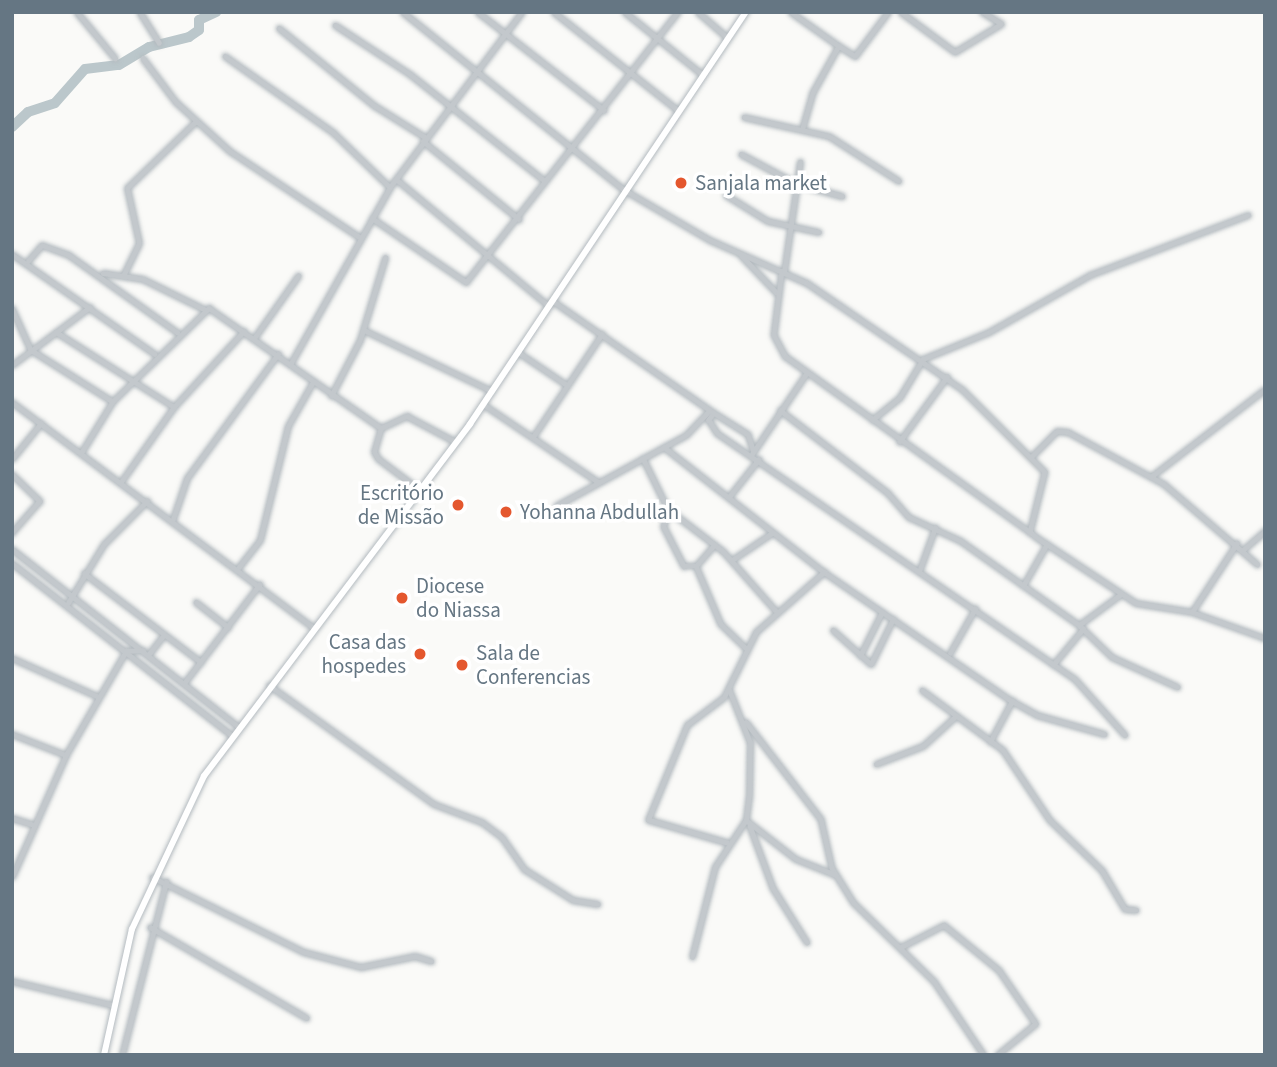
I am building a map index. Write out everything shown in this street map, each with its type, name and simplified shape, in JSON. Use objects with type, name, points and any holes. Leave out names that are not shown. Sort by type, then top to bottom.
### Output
[{"type":"main road","points":[[104,1055],[113,1005],[152,877],[231,736],[456,442],[746,12]]},
{"type":"street","points":[[77,12],[115,58]]},
{"type":"street","points":[[141,12],[159,43]]},
{"type":"street","points":[[403,12],[576,146],[626,191],[740,253],[783,271],[947,377],[1032,456],[1047,481],[1030,532]]},
{"type":"street","points":[[478,12],[604,110]]},
{"type":"street","points":[[290,363],[390,187],[522,12]]},
{"type":"street","points":[[554,12],[679,111]]},
{"type":"street","points":[[625,12],[703,75]]},
{"type":"street","points":[[372,218],[466,282],[493,254],[545,181],[576,146],[678,12]]},
{"type":"street","points":[[698,12],[729,38]]},
{"type":"street","points":[[791,12],[855,56],[888,12]]},
{"type":"street","points":[[901,12],[955,52],[1001,24],[982,12]]},
{"type":"street","points":[[335,25],[449,107],[545,181]]},
{"type":"street","points":[[279,28],[375,106],[424,139],[519,219]]},
{"type":"street","points":[[803,129],[813,93],[839,46]]},
{"type":"street","points":[[225,56],[334,133],[390,187]]},
{"type":"street","points":[[143,58],[195,122],[361,238]]},
{"type":"street","points":[[744,117],[829,136],[899,181]]},
{"type":"street","points":[[124,274],[139,243],[127,188],[195,122]]},
{"type":"street","points":[[741,154],[795,183],[842,196]]},
{"type":"street","points":[[800,162],[783,271],[776,293],[778,345],[806,374],[1120,595],[1192,611],[1265,638]]},
{"type":"street","points":[[396,178],[493,254],[550,303],[602,334],[711,412],[748,434],[753,452]]},
{"type":"street","points":[[726,195],[749,213],[788,226],[819,232]]},
{"type":"street","points":[[872,421],[900,397],[923,359],[989,331],[1090,275],[1248,215]]},
{"type":"street","points":[[28,261],[42,245],[102,273],[177,332]]},
{"type":"street","points":[[740,253],[776,293]]},
{"type":"street","points":[[12,254],[28,261],[155,354]]},
{"type":"street","points":[[331,396],[364,330],[385,258]]},
{"type":"street","points":[[102,273],[124,274],[179,293],[255,337],[331,396],[381,428]]},
{"type":"street","points":[[255,337],[298,276]]},
{"type":"street","points":[[12,365],[91,307]]},
{"type":"street","points":[[12,308],[31,350],[113,401]]},
{"type":"street","points":[[81,453],[113,401],[155,354],[204,309]]},
{"type":"street","points":[[364,330],[492,391]]},
{"type":"street","points":[[121,482],[174,407],[244,331]]},
{"type":"street","points":[[57,332],[174,407]]},
{"type":"street","points":[[533,437],[602,334]]},
{"type":"street","points":[[518,352],[567,385]]},
{"type":"street","points":[[173,519],[187,478],[278,354]]},
{"type":"street","points":[[753,452],[806,374]]},
{"type":"street","points":[[899,442],[947,377]]},
{"type":"street","points":[[239,567],[260,541],[288,426],[313,382]]},
{"type":"street","points":[[1152,476],[1264,390]]},
{"type":"street","points":[[12,402],[239,567],[313,627]]},
{"type":"street","points":[[483,404],[598,482]]},
{"type":"street","points":[[780,410],[888,493],[899,510],[935,528],[1023,586],[1081,627],[1112,657],[1178,687]]},
{"type":"street","points":[[556,506],[664,447],[711,412]]},
{"type":"street","points":[[711,412],[713,429],[753,452],[759,459],[920,569],[1075,680],[1125,735]]},
{"type":"street","points":[[419,490],[378,459],[373,452],[381,428],[407,416],[456,442]]},
{"type":"street","points":[[12,459],[41,423]]},
{"type":"street","points":[[1032,456],[1062,430],[1152,476],[1237,543],[1257,564]]},
{"type":"street","points":[[664,447],[824,572],[892,619],[950,653],[1012,701],[1037,715],[1104,734]]},
{"type":"street","points":[[643,458],[668,509],[733,560],[776,611]]},
{"type":"street","points":[[729,497],[759,459]]},
{"type":"street","points":[[12,474],[40,501],[12,533]]},
{"type":"street","points":[[68,603],[70,594],[84,573],[147,501]]},
{"type":"street","points":[[668,509],[664,527],[682,564],[696,566]]},
{"type":"street","points":[[920,569],[935,528]]},
{"type":"street","points":[[1243,550],[1265,531]]},
{"type":"street","points":[[733,560],[772,533]]},
{"type":"street","points":[[1192,611],[1237,543]]},
{"type":"street","points":[[1023,586],[1046,544]]},
{"type":"street","points":[[696,566],[714,545]]},
{"type":"street","points":[[12,549],[238,726]]},
{"type":"street","points":[[12,563],[68,603],[231,736]]},
{"type":"street","points":[[696,566],[721,624],[747,649]]},
{"type":"street","points":[[727,844],[648,820],[687,725],[728,689],[747,649],[776,611],[800,599],[824,572]]},
{"type":"street","points":[[84,573],[201,662]]},
{"type":"street","points":[[185,682],[260,584]]},
{"type":"street","points":[[1053,665],[1081,627],[1120,595]]},
{"type":"street","points":[[196,602],[229,627]]},
{"type":"street","points":[[950,653],[975,609]]},
{"type":"street","points":[[860,656],[882,612]]},
{"type":"street","points":[[833,630],[860,656],[872,663],[892,619]]},
{"type":"street","points":[[149,654],[164,635]]},
{"type":"street","points":[[126,651],[143,650]]},
{"type":"street","points":[[12,877],[32,824],[66,755],[126,651]]},
{"type":"street","points":[[12,658],[99,697]]},
{"type":"street","points":[[269,685],[433,804],[482,822],[502,837],[524,869],[573,900],[598,904]]},
{"type":"street","points":[[728,689],[746,722],[821,820],[838,876],[853,902],[934,981],[984,1055]]},
{"type":"street","points":[[922,690],[990,742],[1021,772],[1063,835],[1102,870],[1125,909],[1136,910]]},
{"type":"street","points":[[990,742],[1012,701]]},
{"type":"street","points":[[876,764],[923,746],[955,717]]},
{"type":"street","points":[[692,957],[727,844],[746,820],[751,753],[746,722]]},
{"type":"street","points":[[12,734],[66,755]]},
{"type":"street","points":[[12,818],[32,824]]},
{"type":"street","points":[[746,820],[767,876],[807,942]]},
{"type":"street","points":[[750,826],[796,859],[838,876]]},
{"type":"street","points":[[152,877],[304,952],[361,967],[415,956],[431,961]]},
{"type":"street","points":[[122,1055],[150,927],[166,882]]},
{"type":"street","points":[[901,947],[944,925],[999,970],[1036,1024],[998,1055]]},
{"type":"street","points":[[150,927],[307,1018]]},
{"type":"street","points":[[12,981],[113,1005]]},
{"type":"waterway","points":[[12,127],[28,112],[55,103],[85,69],[119,65],[149,47],[189,37],[199,30],[199,20],[216,12]]},
{"type":"place","name":"Sanjala market","points":[[681,183]]},
{"type":"place","name":"Escritório de Missão","points":[[458,505]]},
{"type":"place","name":"Yohanna Abdullah","points":[[506,512]]},
{"type":"place","name":"Diocese do Niassa","points":[[402,598]]},
{"type":"place","name":"Casa das hospedes","points":[[420,654]]},
{"type":"place","name":"Sala de Conferencias","points":[[462,665]]}]
